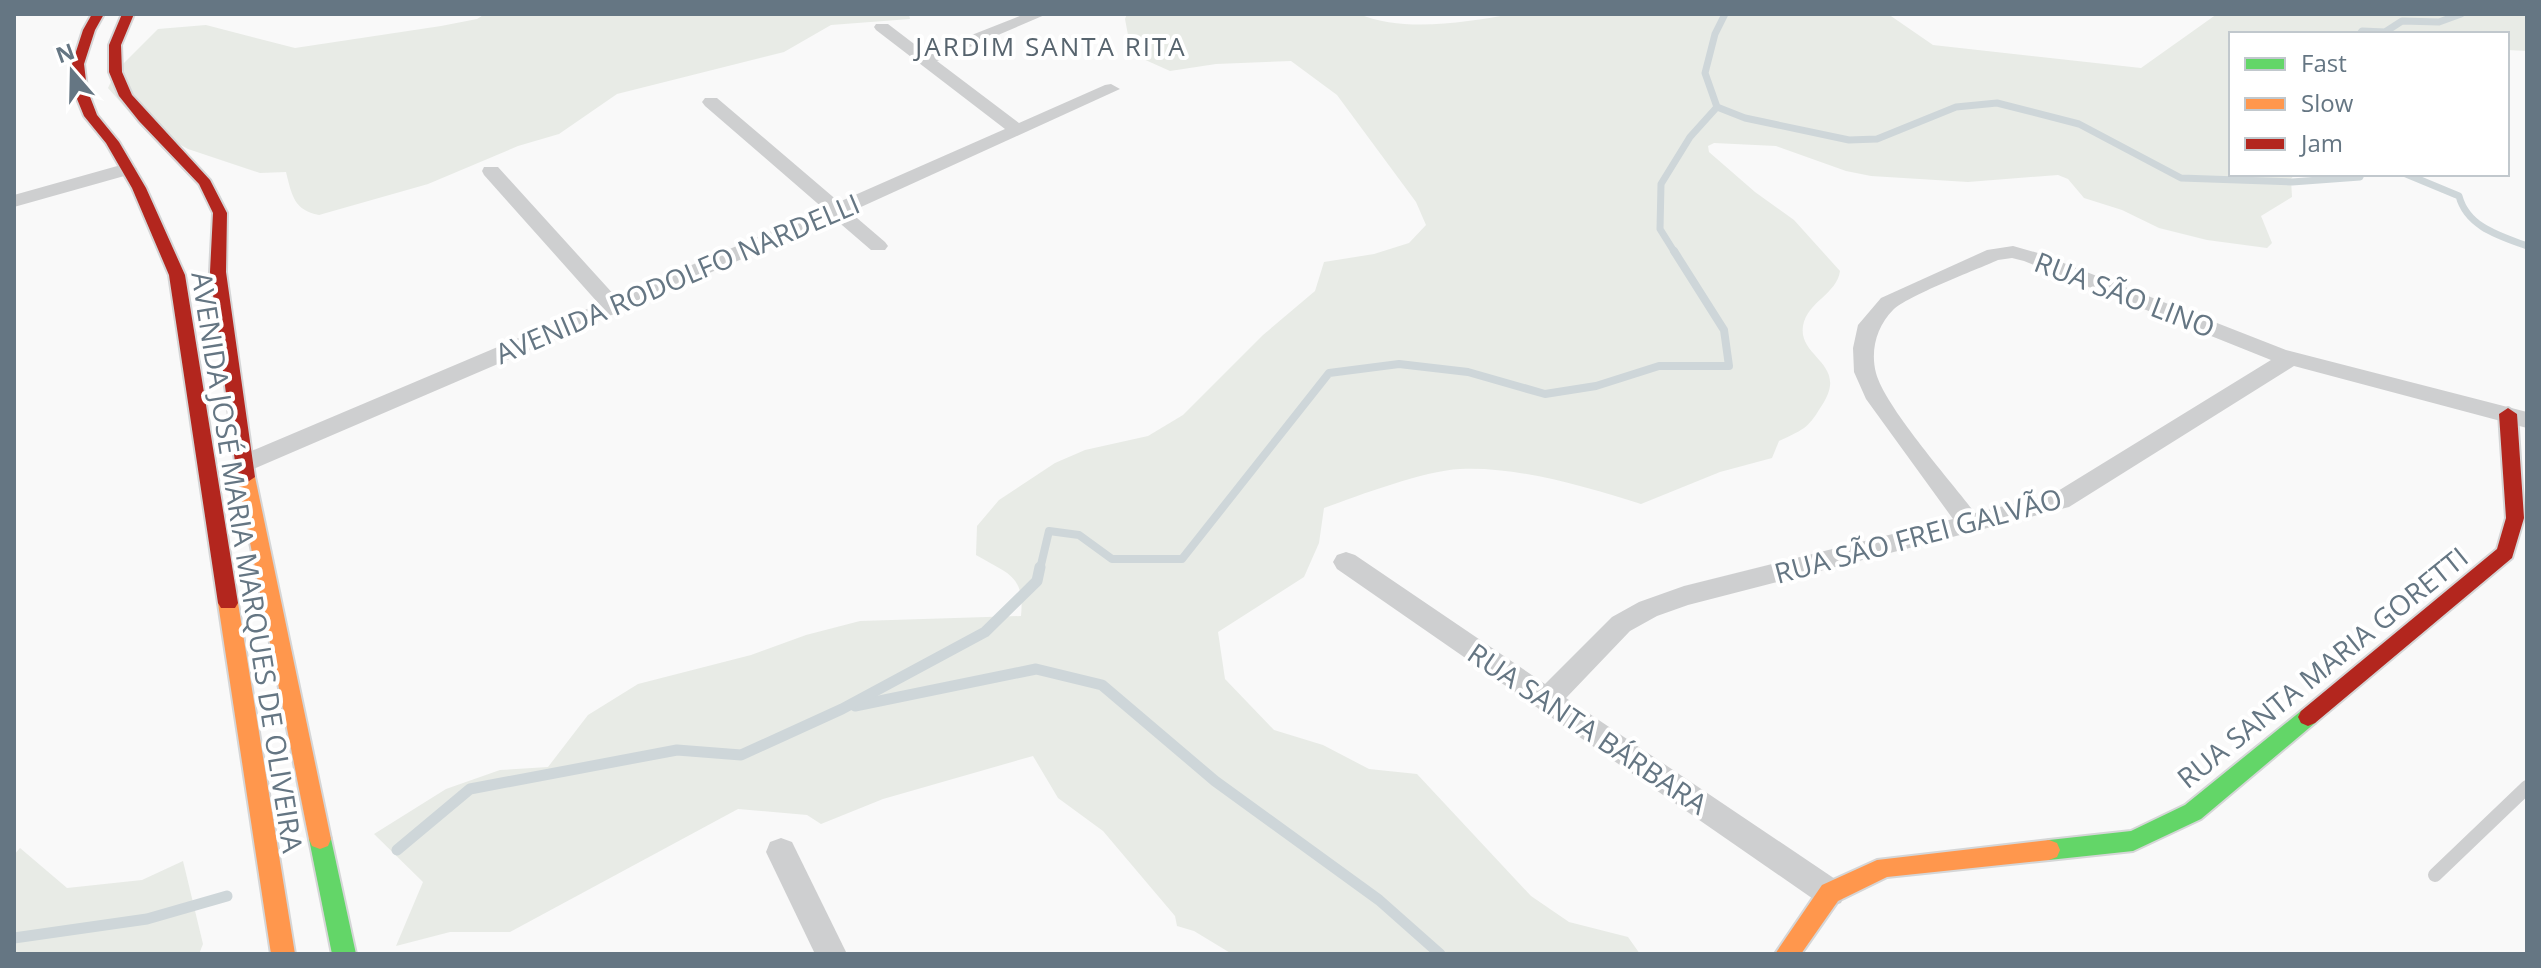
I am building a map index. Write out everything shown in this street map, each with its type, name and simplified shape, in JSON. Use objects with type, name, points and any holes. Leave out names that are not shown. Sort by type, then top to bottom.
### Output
[{"type":"main road","name":"AVENIDA JOSÉ MARIA MARQUES DE OLIVEIRA","points":[[98,14],[89,30],[78,64],[80,89],[91,116],[135,167],[139,188],[177,275],[283,954]]},
{"type":"main road","name":"AVENIDA JOSÉ MARIA MARQUES DE OLIVEIRA","points":[[128,14],[119,28],[115,59],[121,88],[142,119],[201,178],[219,207],[218,271],[243,464],[344,954]]},
{"type":"main road","points":[[161,161],[177,174],[201,178]]},
{"type":"main road","points":[[139,188],[163,196]]},
{"type":"main road","points":[[197,230],[218,225]]},
{"type":"main road","name":"RUA SANTA MARIA GORETTI","points":[[1787,954],[1830,893],[1885,867],[2133,841],[2193,812],[2505,553],[2515,518],[2517,417]]},
{"type":"street","points":[[923,60],[1039,14]]},
{"type":"street","points":[[882,27],[1017,130]]},
{"type":"street","name":"AVENIDA RODOLFO NARDELLI","points":[[243,464],[838,210],[1111,89]]},
{"type":"street","points":[[711,102],[878,246]]},
{"type":"street","points":[[14,201],[135,167]]},
{"type":"street","points":[[491,171],[612,305]]},
{"type":"street","name":"RUA SÃO LINO","points":[[1970,524],[1877,399],[1865,372],[1864,348],[1869,325],[1888,303],[1994,254],[2013,252],[2291,358],[2517,417]]},
{"type":"street","name":"RUA SÃO FREI GALVÃO","points":[[1547,700],[1621,624],[1648,609],[1684,596],[2060,501],[2291,358]]},
{"type":"street","name":"RUA SANTA BÁRBARA","points":[[1346,562],[1830,893]]},
{"type":"street","points":[[781,852],[831,954]]},
{"type":"lane","points":[[2435,875],[2527,787]]},
{"type":"shaded area","points":[[485,14],[909,14],[910,19],[831,25],[784,52],[617,94],[559,134],[518,146],[428,184],[319,215],[304,210],[295,201],[286,172],[260,173],[188,149],[151,129],[130,113],[108,88],[116,71],[158,29],[206,25],[295,48],[441,26],[477,19]]},
{"type":"shaded area","points":[[1127,14],[1359,14],[1396,23],[1435,24],[1513,14],[1888,14],[1933,45],[2141,68],[2217,14],[2527,14],[2527,51],[2509,50],[2509,32],[2229,32],[2229,176],[2293,176],[2292,197],[2261,216],[2272,243],[2267,248],[2207,240],[2159,228],[2122,210],[2084,198],[2068,179],[2058,175],[1968,182],[1871,176],[1846,171],[1776,146],[1714,143],[1708,146],[1709,152],[1755,192],[1794,220],[1840,271],[1834,286],[1810,311],[1803,326],[1807,345],[1830,378],[1829,389],[1814,417],[1796,433],[1779,441],[1772,458],[1720,472],[1641,504],[1528,474],[1460,469],[1410,479],[1324,508],[1319,543],[1304,577],[1218,632],[1225,679],[1274,730],[1323,745],[1369,769],[1417,774],[1531,896],[1569,922],[1628,937],[1640,954],[1232,954],[1194,931],[1177,926],[1175,916],[1103,831],[1058,798],[1033,756],[883,799],[821,824],[807,815],[738,809],[510,932],[450,932],[396,946],[423,882],[374,834],[446,789],[500,770],[548,767],[588,715],[638,684],[751,655],[806,635],[860,621],[1021,616],[1020,592],[1012,577],[976,555],[977,526],[999,500],[1055,463],[1085,450],[1148,436],[1183,415],[1263,335],[1315,291],[1324,262],[1374,254],[1409,243],[1426,225],[1416,202],[1337,95],[1291,61],[1216,64],[1170,71],[1141,58],[1128,35]]},
{"type":"shaded area","points":[[20,848],[67,888],[142,880],[183,861],[203,944],[199,954],[14,954],[14,855]]},
{"type":"waterway","points":[[1717,107],[1705,73],[1715,34],[1725,14]]},
{"type":"waterway","points":[[2385,32],[2402,21],[2439,22],[2461,14]]},
{"type":"waterway","points":[[2361,32],[2385,32]]},
{"type":"waterway","points":[[1717,107],[1745,118],[1849,140],[1877,139],[1956,107],[1997,103],[2079,124],[2181,178],[2292,182],[2360,176]]},
{"type":"waterway","points":[[1675,253],[1660,229],[1661,184],[1690,137],[1717,107]]},
{"type":"waterway","points":[[2411,176],[2459,196],[2463,207],[2477,223],[2527,246]]},
{"type":"waterway","points":[[1040,569],[1049,531],[1079,535],[1112,559],[1182,559],[1329,373],[1399,364],[1468,372],[1545,394],[1596,386],[1659,366],[1729,366],[1724,330],[1674,251]]},
{"type":"waterway","points":[[397,850],[470,789],[677,750],[741,755],[842,709],[985,632],[1037,581],[1040,567]]},
{"type":"waterway","points":[[855,706],[1036,669],[1102,685],[1215,781],[1379,900],[1440,954]]},
{"type":"waterway","points":[[14,938],[147,919],[227,896]]},
{"type":"traffic: fast","points":[[2049,850],[2133,841],[2193,812],[2308,717]]},
{"type":"traffic: fast","points":[[320,839],[344,954]]},
{"type":"traffic: slow","points":[[246,477],[320,839]]},
{"type":"traffic: slow","points":[[228,603],[283,954]]},
{"type":"traffic: slow","points":[[1787,954],[1830,893],[1885,867],[2049,850]]},
{"type":"traffic: jam","points":[[98,14],[89,30],[78,64],[80,89],[91,116],[112,142],[139,188],[177,275],[228,603]]},
{"type":"traffic: jam","points":[[128,14],[115,45],[115,72],[126,96],[205,183],[220,213],[218,272],[246,477]]},
{"type":"traffic: jam","points":[[2308,717],[2505,553],[2515,518],[2508,414]]},
{"type":"district","name":"JARDIM SANTA RITA","points":[[1051,46]]}]
